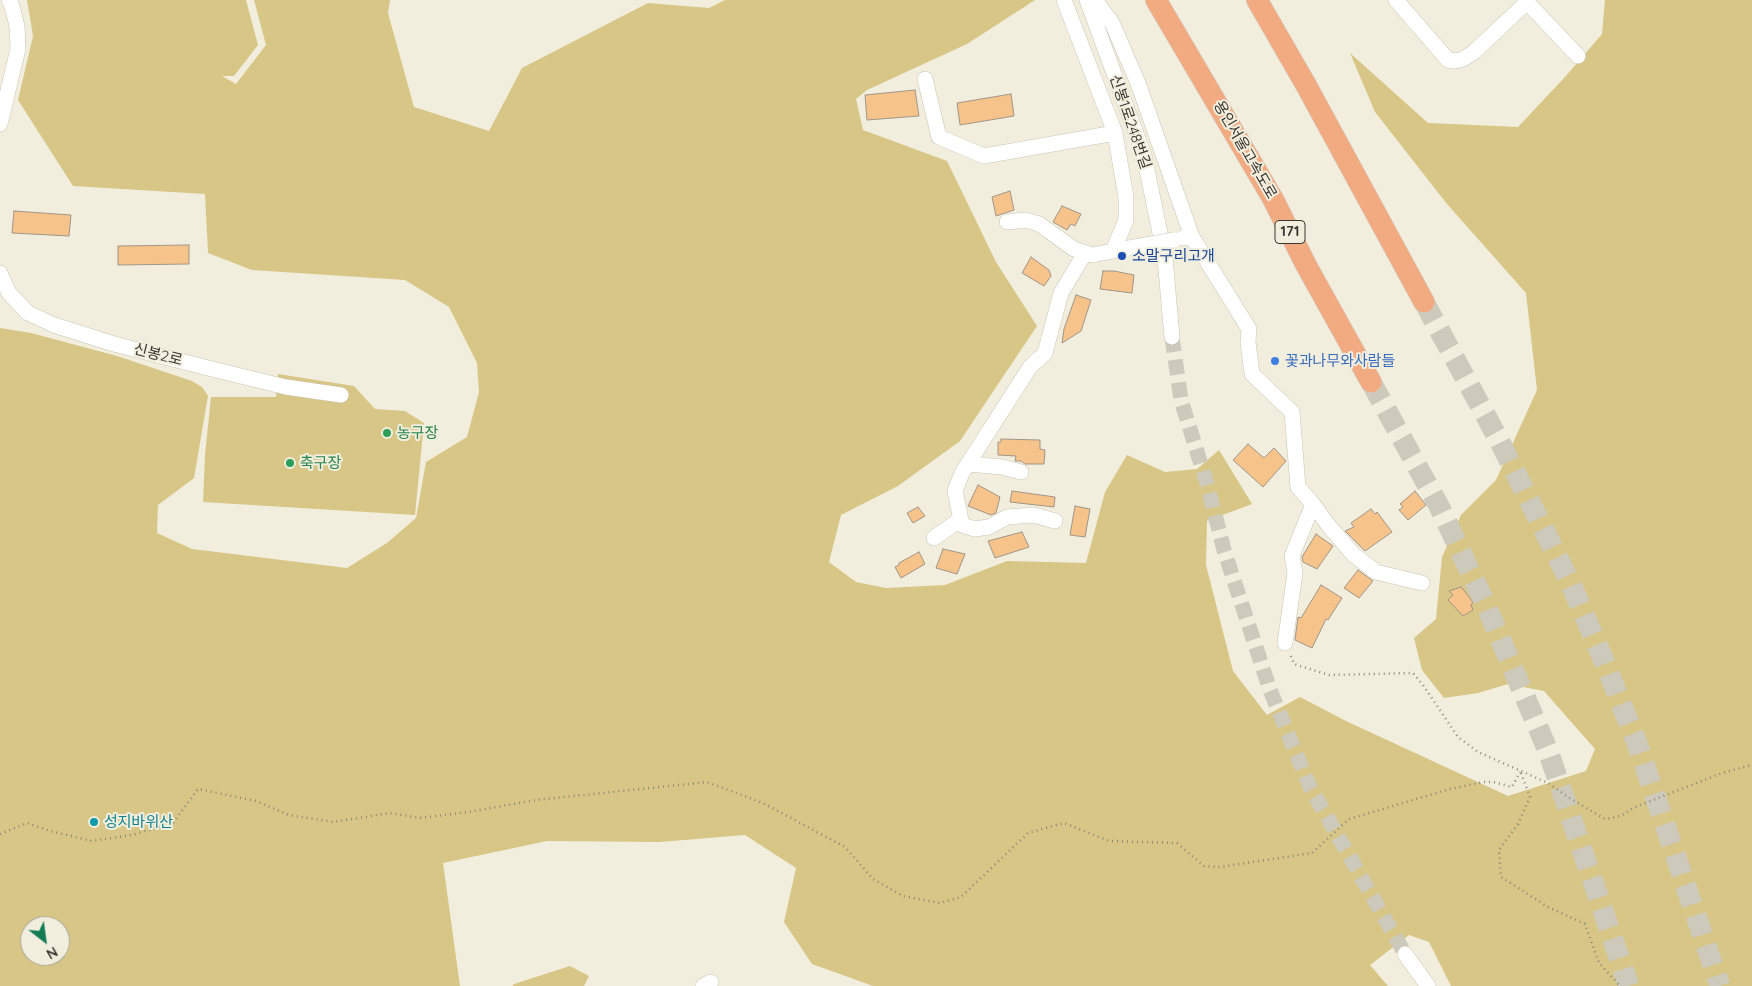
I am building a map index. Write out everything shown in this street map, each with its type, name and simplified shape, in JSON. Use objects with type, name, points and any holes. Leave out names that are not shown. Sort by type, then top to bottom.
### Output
[{"type":"highway","name":"용인서울고속도로","points":[[1156,0],[1273,199],[1306,265],[1371,382]]},
{"type":"highway","points":[[1257,0],[1306,85],[1424,302]]},
{"type":"street","points":[[0,124],[18,50],[17,26],[9,0]]},
{"type":"street","points":[[1064,0],[1115,132],[1126,198],[1126,220],[1113,251]]},
{"type":"street","name":"신봉1로248번길","points":[[1087,0],[1144,155],[1165,258],[1172,337]]},
{"type":"street","points":[[1095,0],[1112,23],[1138,83],[1192,237],[1249,329],[1248,342],[1252,374],[1292,412],[1298,487],[1353,554],[1376,572],[1422,583]]},
{"type":"street","points":[[1396,0],[1448,60],[1463,59],[1474,52],[1526,1],[1578,56]]},
{"type":"street","points":[[925,79],[939,137],[984,156],[1115,132]]},
{"type":"street","points":[[1008,222],[1025,220],[1039,224],[1074,248],[1092,255],[1192,237]]},
{"type":"street","points":[[1056,521],[1034,515],[1007,517],[989,527],[975,530],[961,522],[955,491],[968,464],[1030,367],[1044,353],[1061,293],[1085,253]]},
{"type":"street","name":"신봉2로","points":[[0,273],[9,293],[28,313],[54,325],[114,344],[212,369],[286,387],[341,395]]},
{"type":"street","points":[[968,464],[1002,467],[1020,472]]},
{"type":"street","points":[[1285,643],[1295,573],[1292,556],[1313,504]]},
{"type":"street","points":[[934,538],[961,522]]},
{"type":"street","points":[[1405,954],[1428,986]]},
{"type":"path","points":[[1285,643],[1294,664],[1329,675],[1413,673],[1458,738],[1478,752],[1548,783],[1568,798],[1606,819],[1621,816],[1632,808],[1722,773],[1752,765]]},
{"type":"path","points":[[0,834],[26,823],[92,841],[132,835],[174,823],[198,789],[256,801],[289,815],[333,822],[390,812],[420,818],[536,800],[707,782],[764,803],[845,847],[873,880],[903,896],[940,903],[961,897],[1028,833],[1064,822],[1109,841],[1177,843],[1204,866],[1220,867],[1312,853],[1349,819],[1450,789],[1484,782],[1494,782],[1512,787],[1520,772]]},
{"type":"path","points":[[1520,772],[1530,797],[1518,824],[1499,850],[1501,877],[1548,906],[1585,924],[1599,963],[1620,986]]},
{"type":"shaded area","points":[[27,0],[246,0],[258,45],[234,76],[222,76],[236,84],[266,45],[254,0],[390,0],[388,13],[414,107],[489,131],[522,68],[648,3],[709,8],[725,0],[1035,0],[967,44],[867,90],[856,99],[863,130],[947,161],[996,262],[1037,326],[960,441],[898,486],[841,515],[829,562],[856,582],[886,588],[945,585],[1007,561],[1086,563],[1105,492],[1127,455],[1165,472],[1197,469],[1219,450],[1252,504],[1207,521],[1206,565],[1233,671],[1267,715],[1300,697],[1346,721],[1508,796],[1586,771],[1595,749],[1544,691],[1508,684],[1478,693],[1444,698],[1422,670],[1414,638],[1436,619],[1442,557],[1461,515],[1496,480],[1537,390],[1526,293],[1447,204],[1375,112],[1350,53],[1428,123],[1518,127],[1602,34],[1605,0],[1752,0],[1752,986],[1451,986],[1429,942],[1409,935],[1370,965],[1388,986],[873,986],[812,964],[784,922],[796,868],[745,835],[660,842],[547,841],[443,863],[460,986],[0,986],[0,328],[31,333],[117,356],[192,381],[202,387],[208,396],[194,478],[158,505],[157,533],[192,549],[347,568],[387,543],[416,518],[426,462],[467,437],[479,392],[477,363],[449,307],[405,280],[252,270],[208,253],[205,194],[73,186],[18,100],[33,36]]},
{"type":"shaded area","points":[[278,374],[354,386],[375,409],[405,411],[424,423],[415,515],[203,502],[205,455],[211,397],[276,397]]},
{"type":"shaded area","points":[[570,966],[589,976],[584,986],[512,986],[514,984]]},
{"type":"building","points":[[915,90],[919,116],[867,120],[865,95]]},
{"type":"building","points":[[1011,94],[1014,116],[960,125],[957,103]]},
{"type":"building","points":[[1010,191],[1014,210],[996,216],[992,197]]},
{"type":"building","points":[[1062,206],[1081,214],[1075,226],[1071,224],[1067,230],[1053,222]]},
{"type":"building","points":[[14,211],[71,215],[69,236],[12,233]]},
{"type":"building","points":[[189,245],[189,264],[118,265],[118,246]]},
{"type":"building","points":[[1031,257],[1049,270],[1051,276],[1044,286],[1022,273]]},
{"type":"building","points":[[1103,271],[1134,275],[1132,293],[1100,289]]},
{"type":"building","points":[[1076,295],[1091,300],[1081,331],[1062,343],[1064,329]]},
{"type":"building","points":[[1001,439],[1040,440],[1040,449],[1045,450],[1044,464],[1025,464],[1021,461],[1015,461],[1016,456],[998,455],[998,442],[1001,442]]},
{"type":"building","points":[[1248,444],[1264,458],[1274,448],[1286,461],[1263,487],[1233,460]]},
{"type":"building","points":[[978,485],[1000,497],[996,513],[991,515],[968,506]]},
{"type":"building","points":[[1012,491],[1055,497],[1054,507],[1010,502]]},
{"type":"building","points":[[1415,491],[1426,505],[1408,520],[1399,510],[1403,507],[1400,504]]},
{"type":"building","points":[[1075,506],[1090,509],[1085,537],[1070,535]]},
{"type":"building","points":[[918,507],[925,516],[913,523],[907,513]]},
{"type":"building","points":[[1371,509],[1375,514],[1377,512],[1392,532],[1365,551],[1345,531],[1354,527],[1351,523]]},
{"type":"building","points":[[1022,532],[1029,547],[995,558],[988,541]]},
{"type":"building","points":[[1316,534],[1333,546],[1317,569],[1303,562],[1302,557]]},
{"type":"building","points":[[943,549],[965,554],[957,574],[936,568]]},
{"type":"building","points":[[919,552],[925,564],[901,578],[895,567]]},
{"type":"building","points":[[1358,570],[1373,581],[1359,598],[1344,588]]},
{"type":"building","points":[[1321,585],[1342,598],[1328,620],[1326,619],[1312,648],[1295,640],[1298,617],[1301,618]]},
{"type":"building","points":[[1461,587],[1473,602],[1471,605],[1473,610],[1463,616],[1448,600],[1453,595],[1449,591]]},
{"type":"tunnel","points":[[1424,302],[1500,442],[1570,582],[1637,743],[1720,986]]},
{"type":"tunnel","points":[[1172,337],[1181,400],[1208,487],[1224,550],[1270,690],[1310,787],[1405,954]]},
{"type":"tunnel","points":[[1371,382],[1439,506],[1485,603],[1548,751],[1629,986]]},
{"type":"place","name":"소말구리고개","points":[[1122,256]]},
{"type":"place","name":"꽃과나무와사람들","points":[[1275,361]]},
{"type":"place","name":"농구장","points":[[387,433]]},
{"type":"place","name":"축구장","points":[[290,463]]},
{"type":"place","name":"성지바위산","points":[[94,822]]}]
